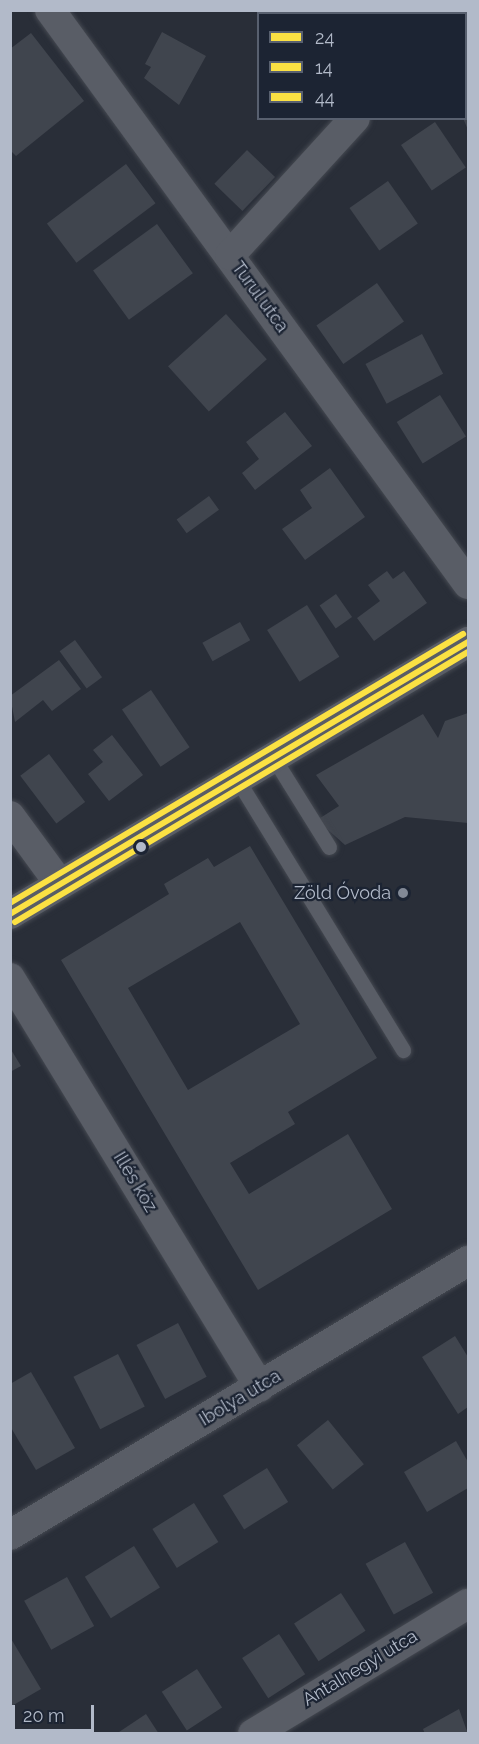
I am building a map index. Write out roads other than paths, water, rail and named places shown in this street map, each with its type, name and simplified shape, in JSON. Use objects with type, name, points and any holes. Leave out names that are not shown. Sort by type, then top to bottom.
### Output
[{"type":"street","name":"Turul utca","points":[[53,12],[468,584]]},
{"type":"street","points":[[230,255],[353,120]]},
{"type":"street","points":[[10,914],[468,642]]},
{"type":"street","points":[[10,816],[59,883]]},
{"type":"street","name":"Illés köz","points":[[10,978],[260,1387]]},
{"type":"street","name":"Ibolya utca","points":[[10,1535],[468,1261]]},
{"type":"street","name":"Antalhegyi utca","points":[[253,1734],[468,1604]]},
{"type":"lane","points":[[273,757],[329,847]]},
{"type":"lane","points":[[237,779],[403,1050]]},
{"type":"place","name":"Zöld Óvoda","points":[[403,893]]}]
